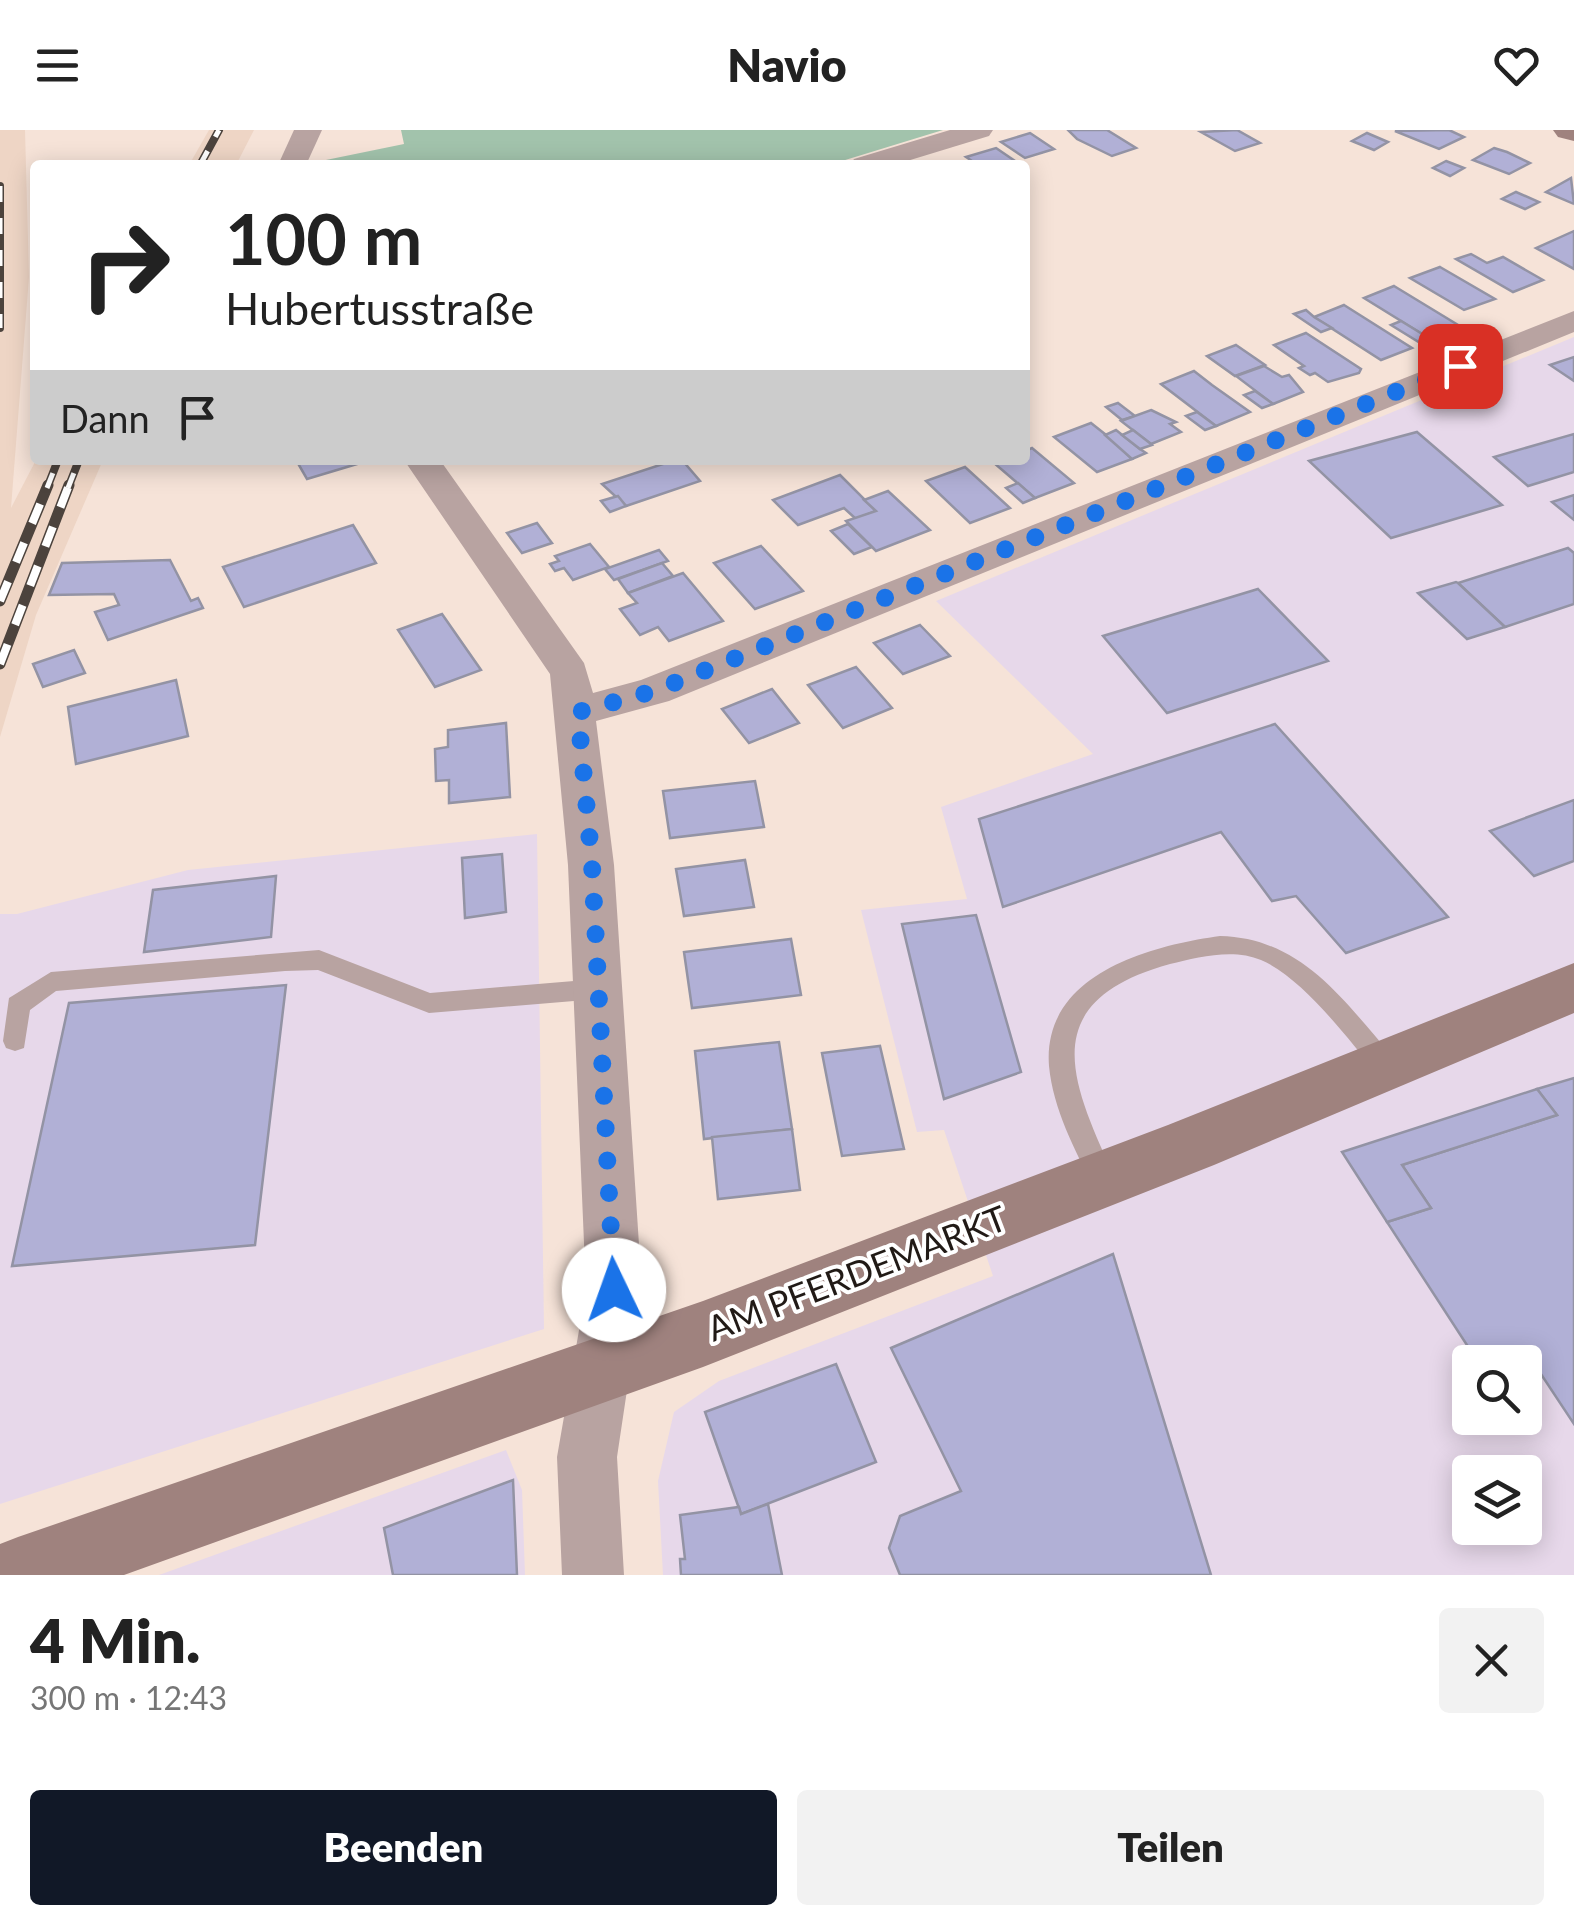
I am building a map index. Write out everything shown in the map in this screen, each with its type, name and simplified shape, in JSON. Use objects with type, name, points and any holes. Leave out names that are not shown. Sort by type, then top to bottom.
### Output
[{"type":"street","points":[[294,160],[308,130]]},
{"type":"street","points":[[880,160],[979,130]]},
{"type":"street","points":[[578,712],[654,691],[1574,321]]},
{"type":"street","points":[[425,465],[570,673],[578,712],[614,1290],[587,1457],[594,1575]]},
{"type":"street","name":"AM PFERDEMARKT","points":[[18,1575],[602,1370],[1103,1180],[1574,987]]},
{"type":"lane","points":[[1103,1180],[1080,1135],[1060,1060],[1065,1024],[1076,1008],[1088,992],[1124,972],[1189,950],[1239,942],[1256,948],[1272,954],[1386,1065]]},
{"type":"lane","points":[[15,1041],[18,1005],[51,982],[319,960],[429,1003],[598,989]]},
{"type":"shaded area","points":[[0,130],[25,130],[29,277],[11,508],[33,465],[101,465],[36,615],[0,737]]},
{"type":"shaded area","points":[[209,130],[254,130],[239,160],[192,160]]},
{"type":"shaded area","points":[[1574,337],[1574,1575],[663,1575],[658,1481],[674,1412],[719,1381],[993,1276],[944,1130],[917,1132],[861,910],[967,899],[941,807],[1093,754],[936,601]]},
{"type":"shaded area","points":[[537,834],[544,1329],[0,1504],[0,914],[17,914],[188,870]]},
{"type":"shaded area","points":[[506,1450],[522,1490],[525,1575],[159,1575]]},
{"type":"green space","points":[[401,130],[943,130],[845,160],[326,160],[404,144]]},
{"type":"building","points":[[1068,130],[1107,130],[1136,148],[1112,156],[1077,139]]},
{"type":"building","points":[[1237,130],[1260,143],[1235,151],[1201,132]]},
{"type":"building","points":[[1449,130],[1464,137],[1439,149],[1395,131]]},
{"type":"building","points":[[1030,133],[1054,149],[1025,158],[1001,142]]},
{"type":"building","points":[[1367,133],[1388,142],[1374,150],[1352,141]]},
{"type":"building","points":[[996,148],[1014,160],[970,160],[966,157]]},
{"type":"building","points":[[1494,148],[1530,163],[1509,174],[1473,160]]},
{"type":"building","points":[[1446,161],[1464,168],[1450,176],[1433,168]]},
{"type":"building","points":[[1571,178],[1574,204],[1546,192]]},
{"type":"building","points":[[1516,192],[1539,202],[1525,209],[1502,199]]},
{"type":"building","points":[[1574,231],[1574,269],[1536,248]]},
{"type":"building","points":[[1471,254],[1487,263],[1503,257],[1543,280],[1513,292],[1456,259]]},
{"type":"building","points":[[1440,267],[1495,299],[1464,310],[1410,278]]},
{"type":"building","points":[[1394,286],[1463,328],[1432,340],[1364,298]]},
{"type":"building","points":[[1344,305],[1412,348],[1381,360],[1314,317]]},
{"type":"building","points":[[1306,310],[1332,328],[1321,332],[1294,314]]},
{"type":"building","points":[[1401,321],[1432,340],[1422,344],[1391,325]]},
{"type":"building","points":[[1306,333],[1361,369],[1359,373],[1328,382],[1299,368],[1304,366],[1274,345]]},
{"type":"building","points":[[1236,345],[1265,365],[1235,376],[1207,356]]},
{"type":"building","points":[[1574,357],[1574,381],[1550,365]]},
{"type":"building","points":[[1264,366],[1282,377],[1289,375],[1303,392],[1273,404],[1236,376]]},
{"type":"building","points":[[1194,371],[1250,412],[1216,426],[1161,384]]},
{"type":"building","points":[[1255,391],[1273,404],[1262,408],[1244,395]]},
{"type":"building","points":[[1118,403],[1135,416],[1122,420],[1106,407]]},
{"type":"building","points":[[1151,410],[1176,422],[1170,424],[1181,432],[1151,444],[1121,421]]},
{"type":"building","points":[[1197,412],[1216,426],[1205,430],[1186,416]]},
{"type":"building","points":[[1091,423],[1132,459],[1097,472],[1054,437]]},
{"type":"building","points":[[1116,430],[1146,453],[1132,459],[1105,435]]},
{"type":"building","points":[[1133,430],[1152,445],[1140,449],[1122,435]]},
{"type":"building","points":[[1417,432],[1502,505],[1391,538],[1309,461]]},
{"type":"building","points":[[1574,434],[1574,472],[1528,486],[1494,457]]},
{"type":"building","points":[[1030,449],[1074,483],[1035,498],[996,465],[1030,465]]},
{"type":"building","points":[[299,465],[354,465],[307,479]]},
{"type":"building","points":[[660,465],[686,465],[700,481],[626,506],[602,484]]},
{"type":"building","points":[[965,467],[1010,508],[970,523],[926,481]]},
{"type":"building","points":[[840,475],[876,511],[856,519],[844,508],[798,525],[773,500]]},
{"type":"building","points":[[1018,483],[1035,498],[1023,503],[1006,488]]},
{"type":"building","points":[[888,491],[930,530],[876,551],[846,521],[876,511],[864,500]]},
{"type":"building","points":[[1574,495],[1574,520],[1552,502]]},
{"type":"building","points":[[618,496],[626,506],[610,512],[601,501]]},
{"type":"building","points":[[537,523],[552,543],[522,553],[507,533]]},
{"type":"building","points":[[848,524],[872,547],[854,554],[831,531]]},
{"type":"building","points":[[353,525],[376,563],[244,607],[223,567]]},
{"type":"building","points":[[590,544],[609,567],[573,580],[564,568],[555,571],[550,564],[559,561],[555,556]]},
{"type":"building","points":[[761,546],[803,591],[755,609],[714,563]]},
{"type":"building","points":[[1568,548],[1574,553],[1574,604],[1505,627],[1458,583]]},
{"type":"building","points":[[659,550],[668,561],[614,580],[605,569]]},
{"type":"building","points":[[170,560],[191,601],[198,598],[203,608],[108,640],[95,612],[119,605],[114,594],[49,595],[62,563]]},
{"type":"building","points":[[662,563],[673,576],[628,593],[618,579]]},
{"type":"building","points":[[683,573],[723,621],[669,641],[658,627],[640,635],[620,609],[637,603],[628,593]]},
{"type":"building","points":[[1456,582],[1505,627],[1467,639],[1418,593]]},
{"type":"building","points":[[1258,589],[1328,661],[1167,713],[1103,636]]},
{"type":"building","points":[[442,614],[481,670],[435,687],[398,630]]},
{"type":"building","points":[[920,625],[950,656],[903,674],[874,643]]},
{"type":"building","points":[[74,650],[85,673],[43,687],[33,664]]},
{"type":"building","points":[[856,667],[892,708],[843,728],[808,685]]},
{"type":"building","points":[[176,680],[188,736],[76,764],[68,707]]},
{"type":"building","points":[[772,689],[799,723],[749,743],[722,709]]},
{"type":"building","points":[[506,723],[510,797],[449,803],[449,780],[436,781],[435,749],[448,747],[448,730]]},
{"type":"building","points":[[1275,724],[1448,917],[1346,953],[1296,896],[1272,901],[1221,832],[1003,907],[979,819]]},
{"type":"building","points":[[755,781],[764,827],[670,838],[663,791]]},
{"type":"building","points":[[1574,800],[1574,861],[1534,876],[1490,831]]},
{"type":"building","points":[[502,854],[506,912],[465,918],[462,858]]},
{"type":"building","points":[[745,860],[754,907],[684,916],[676,869]]},
{"type":"building","points":[[276,876],[271,937],[144,952],[153,890]]},
{"type":"building","points":[[976,915],[1021,1072],[944,1099],[902,924]]},
{"type":"building","points":[[791,939],[801,995],[692,1008],[684,952]]},
{"type":"building","points":[[286,985],[255,1245],[12,1266],[69,1003]]},
{"type":"building","points":[[779,1042],[792,1129],[704,1139],[695,1051]]},
{"type":"building","points":[[880,1046],[904,1149],[842,1156],[822,1053]]},
{"type":"building","points":[[1574,1078],[1574,1424],[1542,1376],[1542,1345],[1467,1345],[1387,1222],[1431,1208],[1402,1165],[1557,1115],[1537,1089]]},
{"type":"building","points":[[1537,1089],[1557,1115],[1402,1165],[1431,1208],[1387,1222],[1342,1152]]},
{"type":"building","points":[[792,1129],[800,1190],[718,1199],[712,1137]]},
{"type":"building","points":[[1113,1254],[1211,1575],[900,1575],[889,1548],[900,1516],[961,1491],[891,1348]]},
{"type":"building","points":[[836,1364],[876,1462],[741,1514],[705,1412]]},
{"type":"building","points":[[513,1480],[517,1575],[393,1575],[384,1528]]},
{"type":"building","points":[[768,1504],[782,1575],[681,1575],[680,1559],[685,1559],[680,1515],[739,1507],[741,1514]]},
{"type":"railway","points":[[203,160],[219,130]]},
{"type":"railway","points":[[0,186],[0,328]]},
{"type":"railway","points":[[47,488],[56,465]]},
{"type":"railway","points":[[68,488],[77,465]]},
{"type":"railway","points":[[0,601],[48,485]]},
{"type":"railway","points":[[0,664],[69,485]]},
{"type":"route","points":[[614,1290],[592,865],[578,712],[654,691],[1460,366]]}]
